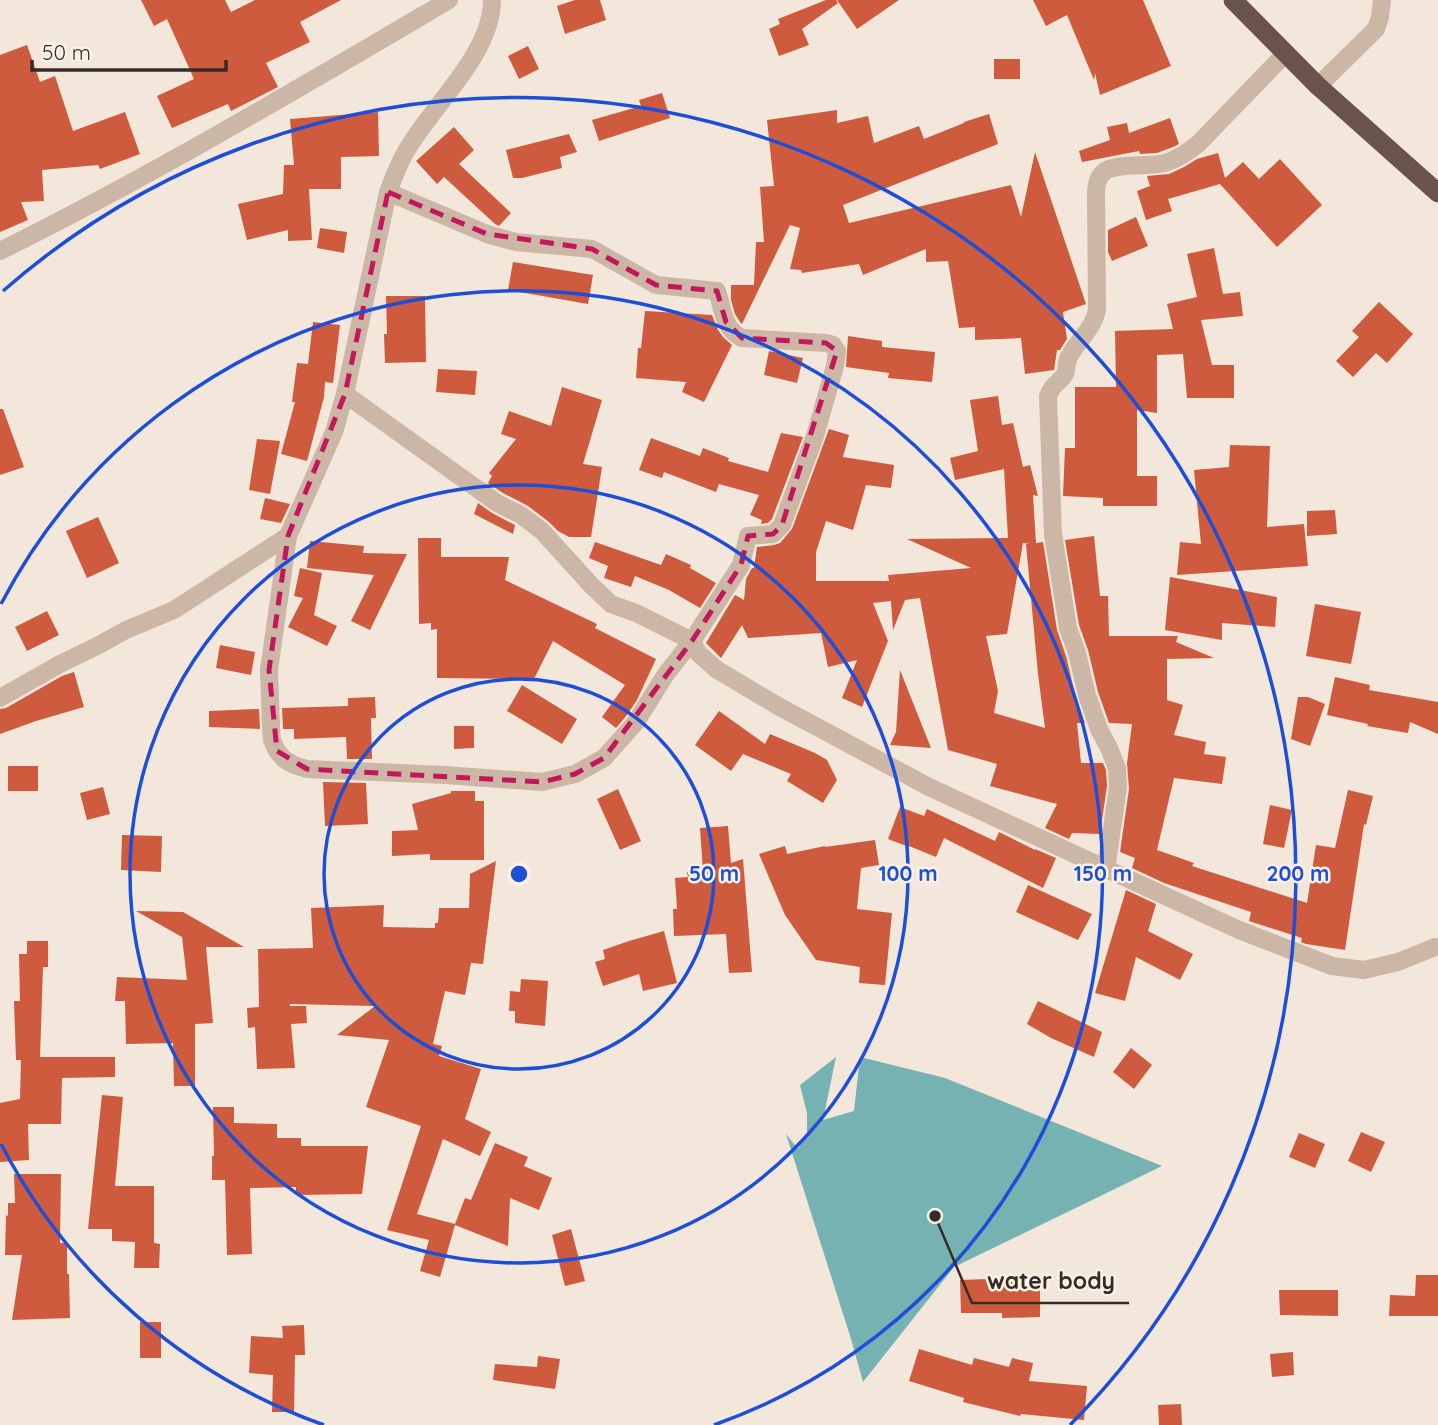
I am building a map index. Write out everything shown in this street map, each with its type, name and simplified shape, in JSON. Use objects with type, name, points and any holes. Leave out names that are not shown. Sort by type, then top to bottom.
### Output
[{"type":"highway","points":[[1233,0],[1318,86],[1438,193]]},
{"type":"street","points":[[0,251],[75,214],[163,165],[449,0]]},
{"type":"street","points":[[388,192],[486,234],[516,242],[592,249],[656,285],[717,291],[726,322],[735,335],[742,338],[826,342],[833,345],[837,351],[815,436],[782,525],[774,534],[748,536],[741,565],[636,722],[604,758],[575,774],[542,782],[307,769],[284,759],[272,740],[270,670],[288,536],[334,432],[345,394],[388,192],[409,146],[479,46],[489,24],[492,0]]},
{"type":"street","points":[[1318,86],[1376,29],[1382,0]]},
{"type":"street","points":[[1106,870],[1118,787],[1117,768],[1087,695],[1069,628],[1053,534],[1048,396],[1051,387],[1065,374],[1071,354],[1096,319],[1098,180],[1104,172],[1115,168],[1161,164],[1188,152],[1286,52]]},
{"type":"street","points":[[345,394],[497,503],[521,514],[542,531],[611,604],[636,613],[692,641],[698,653],[716,669],[778,706],[929,787],[1239,930],[1332,966],[1364,970],[1398,962],[1435,947]]},
{"type":"street","points":[[0,698],[126,630],[174,610],[288,536]]},
{"type":"highlighted area","points":[[388,192],[487,234],[592,249],[656,285],[717,291],[726,322],[742,338],[826,343],[837,351],[782,525],[773,534],[748,536],[741,565],[692,641],[604,758],[575,774],[542,782],[307,769],[277,751],[269,670],[288,536],[345,394]]},
{"type":"water","points":[[836,1057],[823,1120],[854,1111],[860,1057],[945,1078],[1162,1166],[954,1267],[863,1382],[786,1134],[798,1149],[807,1134],[807,1113],[800,1085]]},
{"type":"building","points":[[141,0],[225,0],[231,12],[255,0],[341,0],[300,22],[310,42],[266,63],[278,87],[231,111],[228,104],[172,128],[157,96],[194,79],[167,19],[154,26]]},
{"type":"building","points":[[575,0],[600,0],[606,20],[565,34],[557,6]]},
{"type":"building","points":[[826,0],[836,0],[838,3],[802,29],[809,45],[779,56],[769,29],[780,24],[778,19]]},
{"type":"building","points":[[837,0],[899,0],[857,29]]},
{"type":"building","points":[[1033,0],[1143,0],[1171,66],[1100,95],[1095,73],[1094,80],[1067,15],[1046,26]]},
{"type":"building","points":[[27,45],[40,82],[55,76],[73,131],[125,112],[140,154],[100,169],[98,165],[42,170],[44,201],[21,202],[28,220],[0,232],[0,55]]},
{"type":"building","points":[[528,46],[539,69],[519,79],[508,56]]},
{"type":"building","points":[[994,59],[1020,59],[1020,79],[994,79]]},
{"type":"building","points":[[662,93],[670,118],[599,141],[592,120],[641,106],[639,100]]},
{"type":"building","points":[[837,110],[837,123],[868,116],[874,143],[919,126],[924,139],[989,114],[998,144],[843,205],[849,223],[1011,185],[1021,217],[1035,152],[1086,304],[1063,312],[1067,339],[1060,350],[1057,350],[1054,370],[1025,374],[1021,338],[975,340],[975,327],[959,328],[948,261],[926,262],[926,249],[863,275],[859,264],[802,273],[801,270],[790,269],[800,228],[790,225],[742,324],[740,322],[731,300],[731,285],[754,285],[756,242],[764,242],[760,187],[774,186],[767,120]]},
{"type":"building","points":[[378,112],[379,156],[341,157],[341,189],[309,189],[312,240],[288,241],[288,230],[247,240],[238,204],[283,194],[284,165],[294,165],[290,119]]},
{"type":"building","points":[[1170,118],[1179,144],[1173,147],[1157,153],[1140,154],[1139,151],[1082,162],[1079,151],[1110,140],[1107,127],[1127,123],[1129,133]]},
{"type":"building","points":[[454,127],[474,150],[459,164],[511,213],[499,226],[444,177],[437,184],[416,161]]},
{"type":"building","points":[[569,134],[577,152],[560,157],[562,168],[513,178],[506,150]]},
{"type":"building","points":[[1218,153],[1225,178],[1243,162],[1259,179],[1280,159],[1322,205],[1277,247],[1220,184],[1168,199],[1172,211],[1146,220],[1137,191],[1150,186],[1147,176],[1169,174],[1197,159]]},
{"type":"building","points":[[1136,217],[1148,246],[1112,261],[1108,252],[1108,230]]},
{"type":"building","points":[[320,228],[347,232],[344,253],[317,248]]},
{"type":"building","points":[[1214,248],[1223,294],[1240,292],[1243,316],[1201,320],[1212,365],[1234,365],[1234,398],[1187,398],[1183,354],[1157,355],[1157,413],[1137,410],[1137,476],[1157,476],[1157,506],[1103,506],[1103,498],[1063,496],[1065,448],[1075,448],[1075,387],[1116,387],[1115,331],[1173,329],[1167,304],[1197,297],[1187,254]]},
{"type":"building","points":[[513,262],[593,275],[588,304],[508,290]]},
{"type":"building","points":[[386,296],[425,296],[426,362],[385,363]]},
{"type":"building","points":[[1379,302],[1413,334],[1387,363],[1376,353],[1353,377],[1336,361],[1359,337],[1352,331]]},
{"type":"building","points":[[645,311],[712,315],[718,330],[732,345],[704,402],[682,392],[686,382],[636,378]]},
{"type":"building","points":[[313,322],[340,325],[333,383],[325,382],[324,397],[307,461],[281,454],[295,402],[292,402],[297,363],[308,364]]},
{"type":"building","points":[[848,336],[882,341],[882,347],[935,352],[932,382],[888,378],[889,373],[846,367]]},
{"type":"building","points":[[769,351],[803,358],[797,383],[764,375]]},
{"type":"building","points":[[438,369],[477,371],[475,395],[436,392]]},
{"type":"building","points":[[562,387],[602,400],[583,464],[602,467],[591,537],[569,537],[528,506],[488,483],[492,476],[489,473],[516,439],[501,434],[509,411],[551,426]]},
{"type":"building","points":[[998,396],[1002,425],[1013,423],[1023,467],[1030,465],[1038,496],[1033,495],[1036,543],[1043,542],[1057,630],[1085,723],[1077,723],[1081,763],[1103,763],[1106,770],[1107,786],[1100,834],[1072,833],[1069,839],[1045,828],[1057,804],[990,786],[997,764],[948,750],[920,598],[905,600],[893,630],[891,601],[873,603],[888,641],[862,707],[842,698],[857,660],[828,667],[821,633],[748,638],[742,625],[721,658],[706,643],[735,595],[744,600],[746,579],[754,568],[757,547],[780,543],[792,529],[829,429],[849,435],[843,457],[894,465],[891,488],[866,485],[853,530],[826,521],[816,552],[816,581],[889,581],[888,575],[971,568],[907,539],[1008,538],[1004,469],[955,480],[950,458],[978,451],[970,400]],"holes":[[[1023,543],[1030,544],[1026,544],[1045,728],[994,713],[998,691],[986,636],[1007,634]]]},
{"type":"building","points":[[0,409],[3,409],[24,467],[0,475]]},
{"type":"building","points":[[781,433],[803,437],[772,519],[768,523],[761,524],[762,520],[750,515],[759,495],[719,484],[716,492],[664,472],[662,478],[639,470],[651,438],[700,456],[703,448],[729,458],[728,461],[768,472]]},
{"type":"building","points":[[257,439],[280,441],[270,494],[249,490]]},
{"type":"building","points":[[1230,445],[1270,446],[1267,527],[1304,524],[1308,566],[1177,575],[1180,542],[1201,544],[1194,470],[1229,467]]},
{"type":"building","points":[[265,498],[290,504],[281,523],[260,519]]},
{"type":"building","points":[[478,503],[515,525],[513,534],[474,514]]},
{"type":"building","points":[[1335,510],[1337,534],[1307,536],[1307,511]]},
{"type":"building","points":[[98,517],[119,563],[87,578],[66,531]]},
{"type":"building","points":[[1094,536],[1100,596],[1108,596],[1109,636],[1178,636],[1176,642],[1214,658],[1167,659],[1167,700],[1183,705],[1174,735],[1206,742],[1204,754],[1226,757],[1222,784],[1174,778],[1157,850],[1194,863],[1192,866],[1307,903],[1316,845],[1335,848],[1348,790],[1373,796],[1366,825],[1364,824],[1345,950],[1306,944],[1301,942],[1302,938],[1249,921],[1251,912],[1164,883],[1132,868],[1135,858],[1120,852],[1129,789],[1127,763],[1132,724],[1109,723],[1079,625],[1065,540]]},
{"type":"building","points":[[418,538],[441,538],[441,557],[509,557],[505,580],[597,624],[595,628],[656,659],[637,700],[616,728],[602,717],[625,685],[553,641],[534,679],[437,678],[437,629],[431,630],[431,623],[419,624]]},
{"type":"building","points":[[310,541],[364,546],[363,553],[407,554],[370,630],[351,621],[374,575],[307,568]]},
{"type":"building","points":[[595,542],[661,565],[666,554],[691,565],[690,568],[716,583],[700,608],[669,590],[635,576],[631,587],[604,578],[608,566],[589,558]]},
{"type":"building","points":[[300,568],[322,573],[314,615],[337,626],[327,646],[288,627],[303,598],[294,596]]},
{"type":"building","points":[[1170,577],[1277,597],[1275,627],[1222,623],[1222,640],[1165,630]]},
{"type":"building","points":[[1315,604],[1361,612],[1351,664],[1306,656]]},
{"type":"building","points":[[47,611],[59,635],[27,651],[15,627]]},
{"type":"building","points":[[220,645],[255,652],[251,675],[216,668]]},
{"type":"building","points":[[900,670],[931,748],[890,745],[896,732]]},
{"type":"building","points":[[74,672],[84,707],[0,734],[0,709]]},
{"type":"building","points":[[1335,677],[1370,685],[1369,690],[1438,702],[1438,734],[1410,722],[1408,733],[1327,715]]},
{"type":"building","points":[[522,685],[577,719],[562,744],[507,711]]},
{"type":"building","points":[[375,697],[376,718],[371,718],[372,759],[347,759],[346,737],[294,739],[294,729],[283,729],[282,708],[348,706],[348,698]]},
{"type":"building","points":[[1298,697],[1308,697],[1325,704],[1310,746],[1291,739]]},
{"type":"building","points":[[259,709],[260,729],[209,727],[209,711]]},
{"type":"building","points":[[719,711],[765,744],[770,734],[827,760],[837,780],[823,803],[787,781],[791,774],[743,754],[731,771],[695,745]]},
{"type":"building","points":[[454,726],[474,726],[474,748],[454,749]]},
{"type":"building","points":[[8,766],[38,766],[38,791],[8,791]]},
{"type":"building","points":[[323,782],[366,783],[368,824],[325,826]]},
{"type":"building","points":[[103,787],[110,814],[87,820],[80,793]]},
{"type":"building","points":[[618,789],[641,841],[620,850],[597,799]]},
{"type":"building","points":[[451,791],[475,791],[475,801],[484,801],[484,860],[430,860],[430,854],[392,856],[392,831],[418,830],[412,804]]},
{"type":"building","points":[[1270,805],[1292,810],[1284,848],[1263,844]]},
{"type":"building","points":[[900,807],[924,816],[927,809],[995,841],[999,832],[1056,858],[1043,888],[944,838],[936,857],[888,839]]},
{"type":"building","points":[[728,826],[731,863],[743,859],[752,972],[729,973],[726,934],[674,936],[673,909],[677,909],[675,878],[688,877],[687,872],[703,871],[700,828]]},
{"type":"building","points":[[122,835],[162,836],[161,872],[121,870]]},
{"type":"building","points":[[875,840],[879,865],[861,868],[857,909],[892,913],[885,985],[859,983],[860,967],[816,960],[785,915],[759,854],[785,846],[787,854]]},
{"type":"building","points":[[496,861],[483,964],[471,963],[465,995],[445,991],[433,1044],[442,1046],[439,1056],[481,1069],[465,1119],[491,1132],[480,1156],[443,1139],[417,1214],[455,1224],[465,1198],[471,1200],[495,1143],[528,1157],[524,1166],[552,1178],[539,1210],[510,1198],[508,1246],[455,1225],[440,1277],[420,1271],[429,1240],[387,1230],[421,1126],[366,1107],[389,1040],[337,1035],[375,1006],[290,1004],[306,1006],[307,1023],[291,1024],[295,1068],[257,1069],[255,1027],[248,1028],[247,1008],[259,1007],[258,949],[313,948],[311,908],[384,905],[383,927],[435,928],[439,908],[469,908],[470,874]]},
{"type":"building","points":[[1028,885],[1092,914],[1078,940],[1016,912]]},
{"type":"building","points":[[1126,890],[1156,904],[1148,931],[1193,954],[1180,980],[1136,957],[1125,1001],[1095,993]]},
{"type":"building","points":[[136,911],[183,912],[244,947],[206,947],[213,1023],[195,1024],[195,1086],[174,1086],[173,1043],[126,1044],[125,1001],[115,1001],[117,977],[187,980],[182,937]]},
{"type":"building","points":[[664,931],[677,983],[643,991],[639,974],[603,986],[595,962],[605,959],[603,950]]},
{"type":"building","points":[[27,941],[48,941],[48,967],[43,967],[40,1057],[115,1057],[115,1077],[62,1078],[61,1124],[28,1124],[29,1160],[0,1162],[0,1103],[20,1099],[21,1060],[16,1060],[14,1001],[20,1001],[19,954],[27,954]]},
{"type":"building","points":[[521,979],[548,981],[545,1026],[515,1023],[515,1011],[509,1011],[510,991],[520,992]]},
{"type":"building","points":[[1038,1001],[1102,1032],[1094,1057],[1027,1024]]},
{"type":"building","points":[[1131,1048],[1152,1065],[1134,1089],[1113,1072]]},
{"type":"building","points":[[102,1095],[123,1097],[115,1186],[154,1186],[154,1243],[160,1244],[159,1268],[134,1268],[135,1242],[112,1241],[112,1229],[88,1229]]},
{"type":"building","points":[[213,1107],[234,1107],[234,1123],[277,1124],[277,1138],[301,1138],[301,1146],[368,1146],[362,1194],[296,1195],[296,1187],[250,1188],[252,1254],[227,1255],[225,1180],[212,1180]]},
{"type":"building","points":[[1361,1132],[1385,1142],[1371,1172],[1348,1161]]},
{"type":"building","points":[[1299,1133],[1325,1144],[1315,1168],[1289,1157]]},
{"type":"building","points":[[14,1174],[61,1174],[60,1243],[67,1243],[70,1318],[12,1320],[22,1255],[5,1255],[8,1203],[15,1203]]},
{"type":"building","points":[[571,1229],[585,1281],[565,1286],[552,1235]]},
{"type":"building","points":[[1416,1275],[1438,1275],[1438,1316],[1389,1316],[1390,1295],[1415,1296]]},
{"type":"building","points":[[988,1279],[988,1283],[1028,1281],[1029,1290],[1040,1290],[1040,1317],[1002,1318],[1002,1313],[961,1313],[960,1280]]},
{"type":"building","points":[[1279,1290],[1338,1290],[1338,1316],[1280,1315]]},
{"type":"building","points":[[140,1322],[161,1322],[161,1358],[140,1358]]},
{"type":"building","points":[[304,1325],[305,1355],[295,1355],[294,1412],[272,1412],[273,1375],[249,1373],[251,1336],[283,1338],[282,1326]]},
{"type":"building","points":[[919,1349],[972,1365],[974,1358],[1009,1367],[1012,1358],[1033,1363],[1029,1381],[1087,1386],[1084,1420],[1020,1416],[963,1402],[964,1398],[909,1381]]},
{"type":"building","points":[[1293,1352],[1294,1375],[1272,1377],[1270,1354]]},
{"type":"building","points":[[538,1356],[560,1359],[555,1389],[493,1380],[495,1364],[537,1367]]},
{"type":"building","points":[[1181,1404],[1182,1425],[1159,1425],[1158,1405]]},
{"type":"place","name":"water body","points":[[935,1216]]}]
